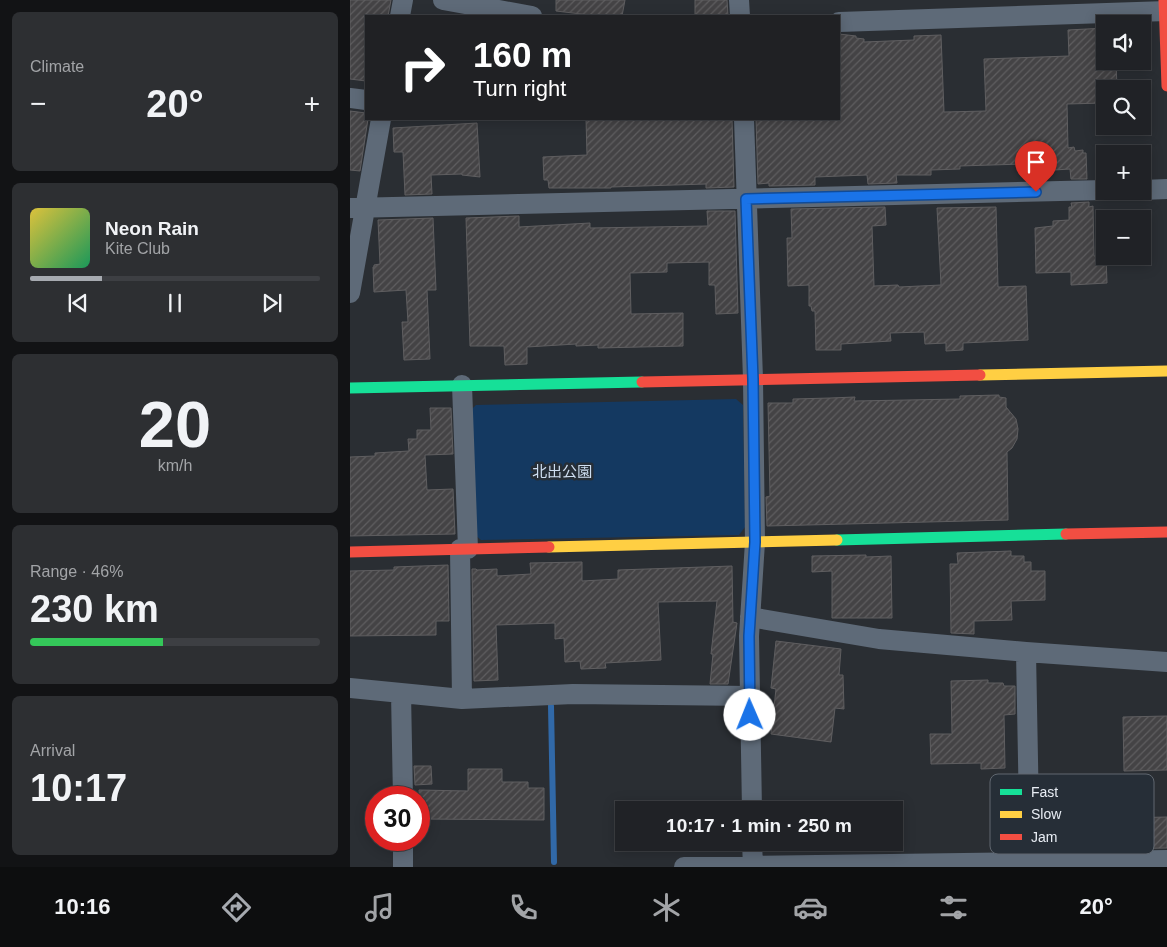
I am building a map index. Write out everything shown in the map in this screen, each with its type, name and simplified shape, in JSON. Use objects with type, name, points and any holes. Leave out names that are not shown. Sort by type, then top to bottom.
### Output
[{"type":"street","points":[[400,15],[403,0]]},
{"type":"street","points":[[443,0],[526,15]]},
{"type":"street","points":[[740,0],[740,15]]},
{"type":"street","points":[[840,22],[1165,8],[1167,86]]},
{"type":"street","points":[[350,98],[365,100]]},
{"type":"street","points":[[350,293],[358,208],[381,120]]},
{"type":"street","points":[[744,120],[753,379],[755,542],[750,618],[752,801]]},
{"type":"street","points":[[1151,190],[1167,189]]},
{"type":"street","points":[[358,208],[1096,190]]},
{"type":"street","points":[[350,388],[1167,371]]},
{"type":"street","points":[[462,385],[464,549],[462,699]]},
{"type":"street","points":[[350,552],[1167,532]]},
{"type":"street","points":[[750,618],[879,639],[1167,662]]},
{"type":"street","points":[[1026,652],[1028,774]]},
{"type":"street","points":[[350,688],[462,699],[573,694],[750,696]]},
{"type":"street","points":[[401,693],[402,786]]},
{"type":"street","points":[[403,851],[403,867]]},
{"type":"street","points":[[752,851],[752,866]]},
{"type":"street","points":[[684,867],[1030,864],[1167,860]]},
{"type":"green space","name":"北出公園","points":[[736,399],[743,405],[745,527],[739,535],[481,540],[474,534],[470,411],[476,405]]},
{"type":"building","points":[[350,0],[391,0],[388,15],[365,15],[365,81],[350,79]]},
{"type":"building","points":[[556,0],[625,0],[622,15],[590,15],[556,11]]},
{"type":"building","points":[[695,0],[727,0],[728,15],[695,15]]},
{"type":"building","points":[[1096,28],[1096,70],[1116,70],[1117,80],[1096,80],[1096,103],[1067,104],[1068,148],[1074,147],[1075,151],[1083,150],[1083,153],[1086,153],[1087,179],[1071,179],[1070,169],[1023,172],[1023,164],[960,166],[960,169],[931,170],[931,175],[896,175],[897,183],[868,184],[867,175],[815,177],[815,185],[769,186],[769,183],[758,184],[756,120],[840,120],[840,34],[856,36],[856,38],[864,39],[864,42],[914,40],[914,36],[941,35],[944,112],[986,111],[984,59],[1069,56],[1068,30]]},
{"type":"building","points":[[350,111],[365,113],[365,120],[368,120],[360,171],[350,170]]},
{"type":"building","points":[[586,120],[732,120],[734,187],[706,188],[706,184],[611,188],[549,188],[548,180],[544,180],[543,157],[587,155]]},
{"type":"building","points":[[477,123],[480,177],[462,174],[431,175],[432,194],[405,195],[403,152],[394,152],[393,128]]},
{"type":"building","points":[[1089,202],[1089,207],[1093,206],[1094,256],[1096,256],[1096,265],[1106,265],[1107,283],[1071,285],[1071,272],[1036,273],[1035,228],[1053,226],[1053,221],[1069,220],[1069,207],[1072,207],[1071,203]]},
{"type":"building","points":[[885,207],[886,225],[872,226],[874,286],[898,285],[899,287],[941,285],[937,208],[996,207],[998,287],[1026,286],[1028,340],[963,343],[963,350],[946,351],[946,343],[925,344],[924,332],[890,333],[891,341],[841,344],[841,350],[816,350],[815,311],[812,311],[811,306],[809,306],[809,285],[788,286],[787,238],[792,238],[791,209]]},
{"type":"building","points":[[707,211],[735,211],[738,313],[716,314],[715,285],[709,285],[709,262],[667,263],[667,272],[630,273],[631,314],[683,313],[683,346],[598,348],[598,345],[576,346],[576,344],[527,347],[527,364],[505,365],[504,346],[470,346],[466,218],[519,216],[519,227],[590,223],[590,228],[708,226]]},
{"type":"building","points":[[433,218],[436,290],[427,290],[430,359],[404,360],[402,322],[408,322],[406,290],[374,292],[373,267],[380,264],[378,220]]},
{"type":"building","points":[[999,395],[999,397],[1006,398],[1006,407],[1016,419],[1018,429],[1017,439],[1012,448],[1007,452],[1008,520],[767,526],[766,497],[770,496],[768,403],[793,403],[793,399],[855,397],[854,401],[960,399],[960,396]]},
{"type":"building","points":[[430,408],[451,408],[453,454],[425,455],[427,490],[453,489],[455,534],[350,536],[350,457],[375,456],[375,453],[409,451],[408,439],[417,439],[417,430],[431,430]]},
{"type":"building","points":[[1011,551],[1011,556],[1024,556],[1024,562],[1031,562],[1031,571],[1045,571],[1045,600],[1011,601],[1012,620],[974,621],[974,634],[951,633],[950,564],[958,564],[957,553]]},
{"type":"building","points":[[866,555],[866,557],[891,556],[892,618],[832,618],[832,571],[812,572],[812,556]]},
{"type":"building","points":[[582,562],[582,581],[618,579],[618,570],[732,566],[733,622],[737,623],[728,684],[710,684],[713,654],[711,654],[717,601],[658,602],[661,660],[605,663],[606,668],[581,669],[580,661],[565,662],[564,638],[555,639],[555,623],[496,625],[498,680],[474,681],[472,569],[497,569],[497,576],[531,574],[530,563]]},
{"type":"building","points":[[448,565],[449,621],[436,621],[436,635],[350,636],[350,571],[394,570],[394,567]]},
{"type":"building","points":[[776,641],[841,649],[839,675],[843,675],[844,709],[835,708],[831,742],[771,734],[776,689],[771,688]]},
{"type":"building","points":[[988,680],[988,683],[1003,683],[1004,686],[1015,686],[1015,714],[1004,715],[1005,768],[981,769],[981,763],[931,764],[930,734],[952,734],[951,681]]},
{"type":"building","points":[[1167,716],[1167,770],[1124,771],[1123,717]]},
{"type":"building","points":[[414,766],[431,766],[432,784],[415,785]]},
{"type":"building","points":[[468,769],[502,769],[502,782],[528,782],[528,788],[544,788],[544,820],[430,819],[430,790],[468,791]]},
{"type":"building","points":[[1154,817],[1167,817],[1167,848],[1154,848]]},
{"type":"waterway","points":[[551,706],[554,862]]},
{"type":"traffic: fast","points":[[350,388],[642,382]]},
{"type":"traffic: fast","points":[[837,540],[1066,534]]},
{"type":"traffic: slow","points":[[980,375],[1167,371]]},
{"type":"traffic: slow","points":[[549,547],[837,540]]},
{"type":"traffic: jam","points":[[1164,0],[1167,86]]},
{"type":"traffic: jam","points":[[642,382],[980,375]]},
{"type":"traffic: jam","points":[[1066,534],[1167,532]]},
{"type":"traffic: jam","points":[[350,552],[549,547]]},
{"type":"route","points":[[750,715],[749,636],[755,542],[753,379],[746,199],[1036,192]]}]
